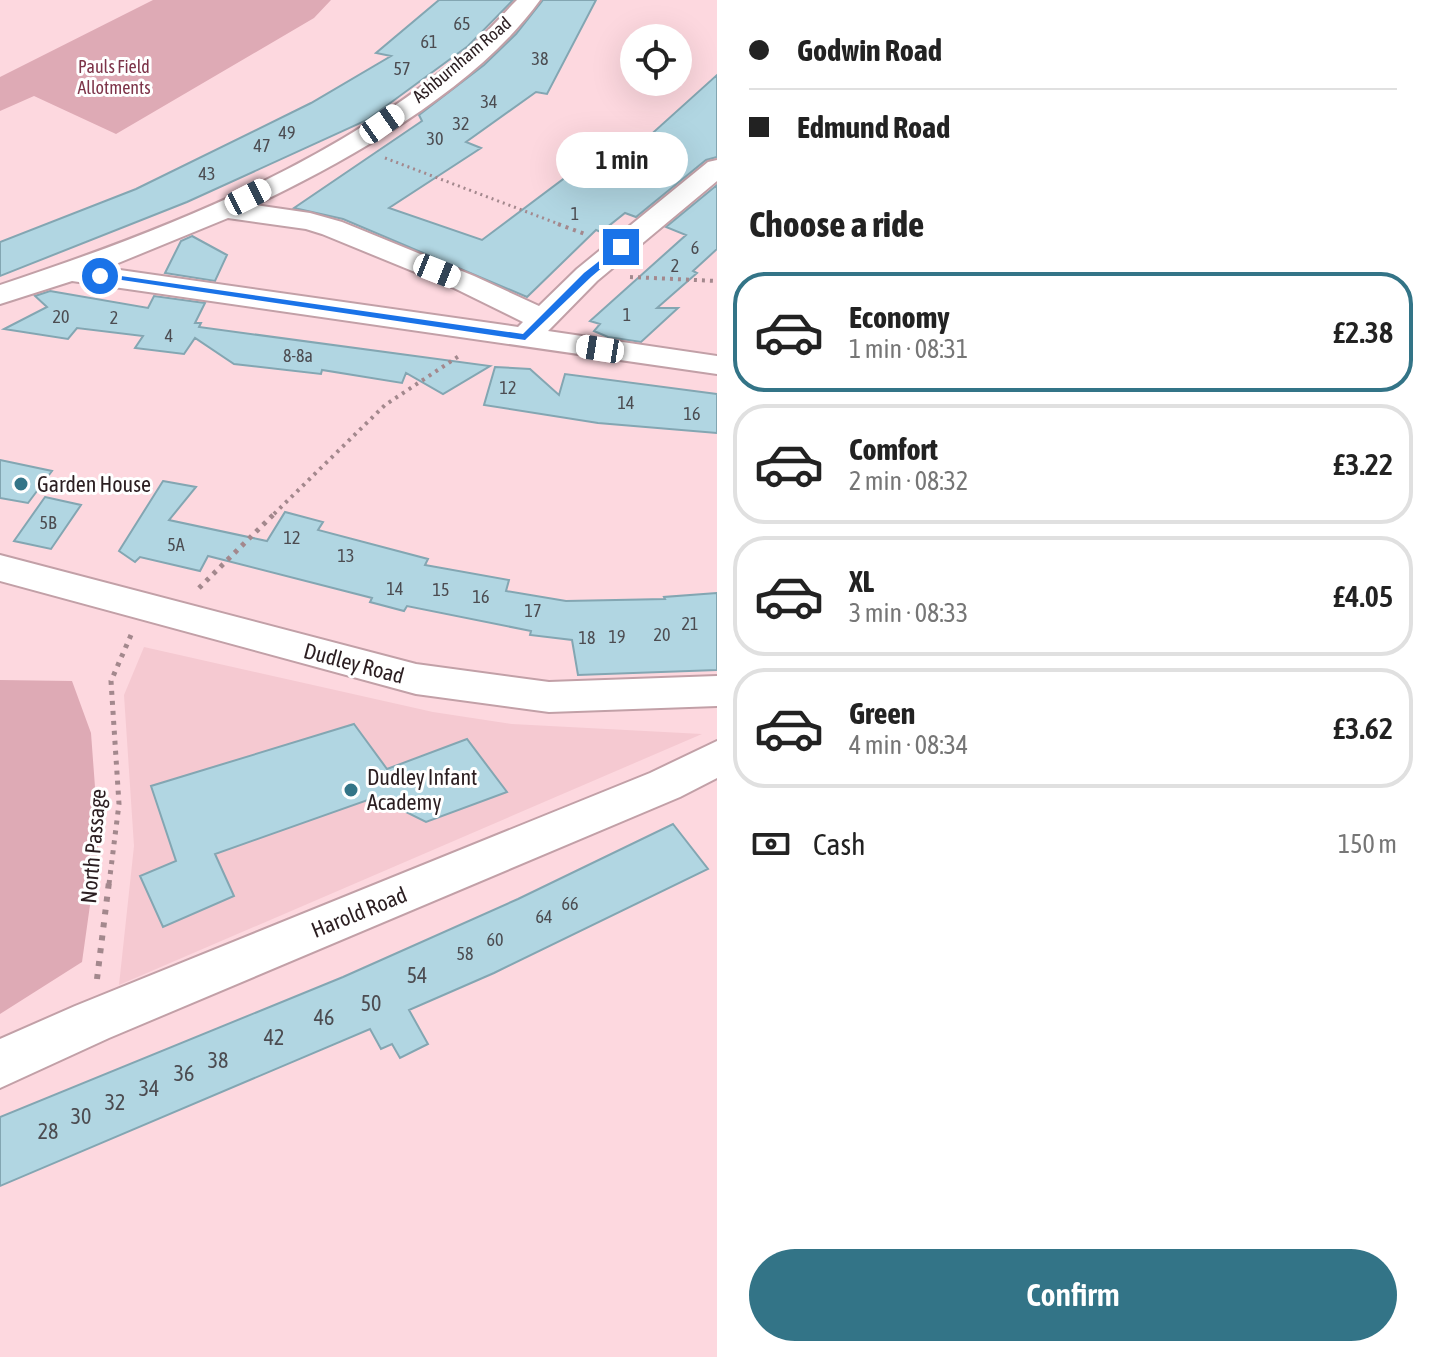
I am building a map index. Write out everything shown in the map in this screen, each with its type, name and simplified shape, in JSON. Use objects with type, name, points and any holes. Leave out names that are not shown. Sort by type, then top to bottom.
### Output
[{"type":"street","name":"Ashburnham Road","points":[[0,295],[71,272],[222,209],[350,144],[427,93],[471,58],[529,0]]},
{"type":"street","points":[[533,328],[621,247],[717,168]]},
{"type":"street","points":[[222,209],[310,221],[332,228],[464,282],[533,328]]},
{"type":"street","points":[[71,272],[494,333],[533,328],[717,365]]},
{"type":"street","name":"Dudley Road","points":[[0,568],[416,679],[549,697],[717,691]]},
{"type":"street","name":"Harold Road","points":[[0,1064],[92,1022],[651,791],[717,758]]},
{"type":"path","points":[[350,144],[621,247]]},
{"type":"path","points":[[630,277],[717,281]]},
{"type":"path","points":[[216,571],[385,405],[494,333]]},
{"type":"path","name":"North Passage","points":[[92,1022],[119,804],[111,681],[134,630]]},
{"type":"shaded area","name":"Dudley Infant Academy","points":[[144,647],[433,712],[512,724],[702,734],[119,985],[134,846],[124,695]]},
{"type":"green space","name":"Pauls Field Allotments","points":[[153,0],[331,0],[314,18],[116,134],[34,96],[0,111],[0,77]]},
{"type":"green space","points":[[0,680],[72,681],[91,733],[99,841],[82,962],[0,1014]]},
{"type":"building","points":[[439,0],[513,0],[468,46],[367,120],[187,202],[0,276],[0,242],[136,189],[311,103],[391,56],[376,53]]},
{"type":"building","points":[[543,0],[596,0],[547,94],[536,92],[466,142],[481,148],[389,208],[482,240],[586,162],[608,171],[615,167],[717,75],[717,157],[706,160],[636,217],[625,213],[601,232],[596,230],[527,297],[343,219],[294,208],[422,121],[419,115],[484,65],[516,34]]},
{"type":"building","points":[[717,185],[717,249],[693,271],[697,273],[657,308],[678,308],[641,342],[608,337],[594,331],[600,324],[590,321],[686,235],[666,227]]},
{"type":"building","points":[[192,236],[227,255],[215,281],[165,273],[181,241]]},
{"type":"building","points":[[50,291],[148,308],[154,296],[205,303],[195,323],[201,323],[199,327],[490,366],[443,394],[406,373],[402,383],[322,370],[321,374],[234,364],[195,338],[184,354],[135,348],[143,336],[77,328],[68,339],[4,329],[47,307],[35,296]]},
{"type":"building","points":[[495,367],[530,369],[559,395],[565,374],[717,394],[717,433],[598,423],[484,405]]},
{"type":"building","name":"Garden House","points":[[0,460],[52,471],[28,503],[0,498]]},
{"type":"building","points":[[163,481],[196,487],[169,520],[267,541],[285,512],[323,522],[318,530],[428,559],[425,565],[509,580],[506,591],[566,601],[665,599],[717,593],[717,670],[578,675],[572,640],[530,635],[531,631],[407,606],[404,611],[370,602],[372,598],[208,556],[200,571],[140,557],[135,562],[119,551]]},
{"type":"building","points":[[45,497],[81,505],[51,549],[14,541]]},
{"type":"building","points":[[354,724],[387,769],[467,739],[507,792],[426,822],[376,797],[215,854],[234,896],[163,927],[140,876],[176,861],[151,786]]},
{"type":"building","points":[[673,824],[708,869],[494,973],[409,1010],[428,1044],[400,1058],[392,1044],[381,1049],[370,1029],[0,1186],[0,1117],[343,977],[518,899]]},
{"type":"place","name":"Garden House","points":[[21,484]]},
{"type":"place","name":"Dudley Infant Academy","points":[[351,790]]},
{"type":"route","points":[[100,276],[525,337],[587,275],[621,247]]}]
